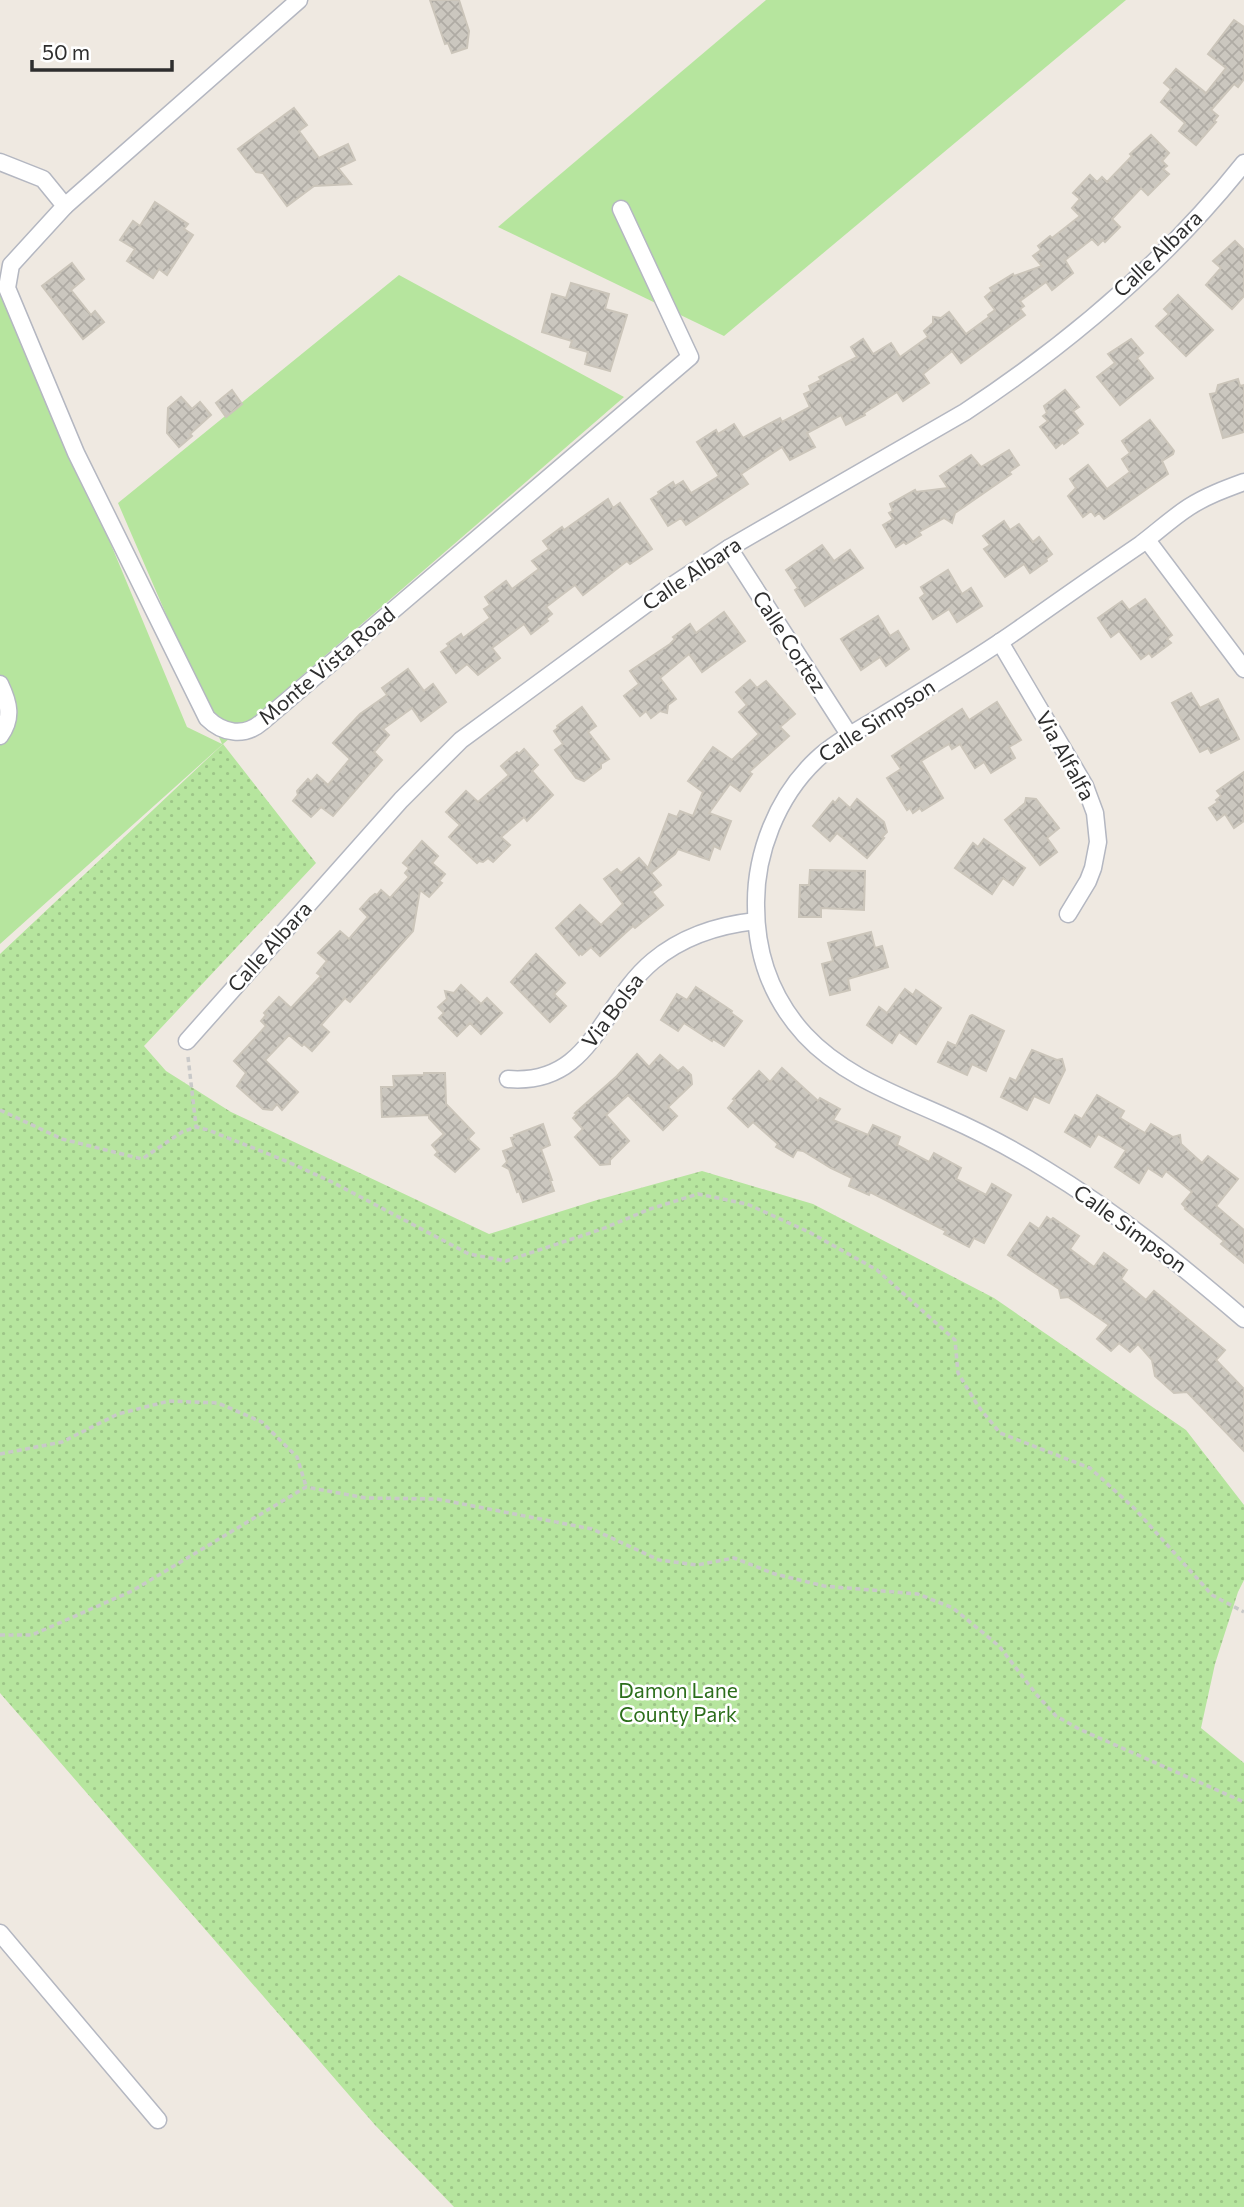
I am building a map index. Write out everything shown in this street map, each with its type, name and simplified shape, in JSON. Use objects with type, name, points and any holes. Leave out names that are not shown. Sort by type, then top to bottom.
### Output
[{"type":"street","name":"Monte Vista Road","points":[[299,0],[65,206],[11,265],[7,289],[76,453],[207,718],[222,729],[239,733],[256,728],[690,357],[621,209]]},
{"type":"street","points":[[0,162],[43,179],[65,206]]},
{"type":"street","name":"Calle Albara","points":[[187,1041],[401,800],[461,740],[664,590],[729,548],[999,390],[1094,315],[1140,274],[1190,225],[1244,163]]},
{"type":"street","name":"Calle Simpson","points":[[1244,482],[1189,507],[1147,540],[1000,642],[850,736],[817,760],[789,793],[770,831],[758,876],[756,921],[764,966],[771,985],[793,1020],[821,1051],[855,1074],[967,1126],[1046,1169],[1150,1241],[1244,1319]]},
{"type":"street","points":[[1147,540],[1244,668]]},
{"type":"street","name":"Calle Cortez","points":[[729,548],[850,736]]},
{"type":"street","name":"Via Alfalfa","points":[[1000,642],[1085,786],[1095,813],[1098,842],[1093,868],[1068,914]]},
{"type":"street","points":[[0,684],[9,704],[7,727],[0,737]]},
{"type":"street","name":"Via Bolsa","points":[[508,1079],[543,1077],[568,1066],[587,1047],[627,989],[653,961],[668,950],[684,940],[719,927],[756,921]]},
{"type":"street","points":[[0,1933],[158,2120]]},
{"type":"path","points":[[187,1041],[196,1127]]},
{"type":"path","points":[[0,1110],[62,1139],[142,1159],[182,1132],[196,1127],[208,1130],[298,1166],[469,1254],[506,1261],[603,1230],[650,1209],[698,1194],[747,1204],[809,1232],[877,1270],[955,1340],[958,1373],[1000,1433],[1090,1468],[1135,1509],[1212,1595],[1244,1612]]},
{"type":"path","points":[[0,1454],[62,1442],[118,1414],[169,1401],[218,1404],[262,1422],[297,1457],[306,1487]]},
{"type":"path","points":[[0,1635],[32,1635],[132,1591],[306,1487],[366,1498],[438,1499],[592,1529],[659,1560],[697,1565],[734,1558],[775,1574],[824,1586],[918,1594],[953,1608],[999,1646],[1056,1716],[1079,1729],[1244,1802]]},
{"type":"green space","points":[[766,0],[1126,0],[724,336],[498,227]]},
{"type":"green space","points":[[399,275],[624,397],[223,744],[0,944],[0,278],[187,727],[222,744],[118,503]]},
{"type":"green space","name":"Damon Lane County Park","points":[[223,744],[316,863],[144,1046],[166,1071],[231,1112],[489,1234],[702,1171],[813,1204],[994,1298],[1186,1430],[1244,1505],[1244,1580],[1215,1664],[1201,1728],[1244,1763],[1244,2207],[454,2207],[375,2125],[0,1693],[0,954]]},
{"type":"building","points":[[430,0],[459,0],[469,31],[467,48],[452,53],[448,43],[445,44]]},
{"type":"building","points":[[1234,20],[1244,27],[1244,79],[1238,87],[1234,84],[1211,110],[1218,116],[1214,121],[1216,122],[1196,145],[1179,131],[1185,123],[1161,102],[1171,89],[1164,83],[1176,69],[1206,93],[1226,68],[1208,54]]},
{"type":"building","points":[[294,108],[307,125],[299,131],[319,158],[348,144],[355,160],[338,168],[351,184],[314,186],[287,206],[263,173],[256,172],[238,149]]},
{"type":"building","points":[[1151,135],[1169,153],[1162,161],[1167,166],[1163,169],[1169,174],[1148,195],[1141,188],[1112,219],[1120,227],[1105,242],[1103,240],[1098,245],[1092,239],[1065,260],[1073,273],[1052,290],[1046,282],[1020,301],[1024,306],[1020,309],[1025,315],[961,363],[952,351],[923,374],[929,383],[903,401],[897,392],[846,425],[841,415],[807,433],[815,447],[790,460],[782,447],[741,474],[748,484],[686,525],[681,518],[668,526],[651,499],[659,494],[658,492],[673,482],[675,486],[683,481],[691,493],[719,476],[697,442],[716,430],[718,434],[734,424],[743,438],[780,418],[782,422],[810,407],[804,394],[811,391],[809,386],[821,380],[819,377],[857,357],[851,347],[863,339],[873,354],[891,343],[900,357],[928,337],[924,331],[933,323],[933,317],[941,318],[949,312],[966,334],[995,310],[985,297],[992,291],[990,288],[1013,274],[1014,276],[1042,266],[1033,256],[1041,250],[1038,246],[1080,216],[1072,208],[1080,199],[1073,193],[1090,175],[1097,182],[1102,177],[1107,182],[1132,156],[1130,154]]},
{"type":"building","points":[[155,202],[188,224],[184,229],[193,235],[167,275],[159,269],[153,278],[127,261],[135,249],[120,240],[133,221],[140,226]]},
{"type":"building","points":[[1235,241],[1244,250],[1244,296],[1232,309],[1206,285],[1221,268],[1213,261]]},
{"type":"building","points":[[72,263],[84,279],[71,290],[91,315],[95,311],[104,322],[83,339],[42,286]]},
{"type":"building","points":[[571,283],[609,294],[605,309],[627,315],[610,371],[585,364],[588,352],[570,347],[572,341],[542,332],[552,294],[566,298]]},
{"type":"building","points":[[1178,295],[1213,330],[1186,356],[1156,326],[1169,314],[1164,309]]},
{"type":"building","points":[[1131,339],[1143,353],[1137,358],[1153,378],[1120,405],[1097,377],[1115,363],[1108,354]]},
{"type":"building","points":[[1238,379],[1240,386],[1244,385],[1244,432],[1223,438],[1210,394],[1216,393],[1218,385]]},
{"type":"building","points":[[232,390],[242,404],[226,417],[216,403]]},
{"type":"building","points":[[1065,390],[1079,407],[1073,411],[1083,424],[1076,430],[1078,433],[1056,448],[1040,427],[1048,421],[1043,416],[1047,413],[1044,406]]},
{"type":"building","points":[[181,397],[192,409],[200,402],[211,415],[179,447],[167,433],[168,408]]},
{"type":"building","points":[[1150,420],[1174,451],[1162,461],[1168,474],[1104,519],[1099,513],[1095,516],[1091,511],[1083,517],[1068,496],[1076,488],[1070,479],[1088,465],[1107,489],[1130,472],[1122,459],[1130,453],[1122,441]]},
{"type":"building","points":[[1009,450],[1019,465],[1009,472],[1011,474],[955,513],[952,523],[944,518],[919,532],[921,535],[896,547],[883,525],[893,519],[889,513],[893,511],[890,504],[915,490],[948,488],[940,476],[971,455],[981,467]]},
{"type":"building","points":[[608,499],[613,508],[620,503],[652,549],[630,564],[627,561],[583,595],[575,585],[546,607],[552,614],[546,619],[548,621],[531,634],[524,624],[492,648],[500,658],[478,675],[467,664],[456,673],[441,652],[461,634],[463,638],[490,618],[484,609],[490,605],[485,597],[506,581],[512,589],[539,569],[532,561],[549,549],[543,541],[562,527],[564,530]]},
{"type":"building","points":[[1004,521],[1010,530],[1019,524],[1033,542],[1039,537],[1052,554],[1047,561],[1030,573],[1024,564],[1005,577],[984,549],[990,545],[983,536]]},
{"type":"building","points":[[822,545],[834,561],[850,550],[863,568],[805,606],[795,590],[798,588],[786,570]]},
{"type":"building","points":[[948,570],[962,594],[971,588],[982,606],[957,622],[949,609],[933,619],[920,598],[925,594],[921,587]]},
{"type":"building","points":[[1145,599],[1172,635],[1167,639],[1171,643],[1152,657],[1149,653],[1141,659],[1119,631],[1111,637],[1098,618],[1122,601],[1129,610]]},
{"type":"building","points":[[724,612],[745,641],[702,672],[689,654],[660,678],[676,699],[668,705],[667,713],[660,711],[651,718],[646,711],[640,716],[624,696],[639,684],[630,671],[670,644],[675,639],[673,637],[690,624],[696,633]]},
{"type":"building","points":[[878,616],[890,636],[898,631],[909,649],[886,666],[880,657],[861,670],[841,639]]},
{"type":"building","points":[[408,669],[424,691],[433,684],[446,702],[421,721],[412,708],[383,729],[389,735],[374,752],[382,760],[333,816],[321,807],[311,817],[293,801],[298,795],[297,791],[308,779],[311,782],[317,775],[328,785],[350,759],[333,743],[360,714],[387,695],[382,688]]},
{"type":"building","points":[[750,680],[757,688],[766,681],[795,714],[780,727],[789,736],[749,772],[752,774],[740,791],[730,784],[709,813],[731,821],[720,849],[714,846],[709,860],[678,849],[651,873],[661,885],[652,892],[663,905],[635,928],[633,926],[600,956],[591,947],[579,955],[556,928],[580,905],[601,925],[623,904],[604,879],[617,869],[621,873],[639,858],[648,868],[669,814],[677,817],[680,811],[693,816],[703,792],[688,781],[713,747],[732,760],[759,734],[739,712],[747,705],[736,692]]},
{"type":"building","points":[[1191,693],[1200,708],[1218,699],[1239,739],[1211,753],[1208,748],[1200,752],[1172,703]]},
{"type":"building","points":[[997,702],[1021,740],[1009,747],[1015,758],[991,773],[984,762],[975,768],[960,744],[952,749],[949,744],[921,761],[943,798],[922,811],[920,808],[913,813],[910,808],[907,810],[887,778],[901,769],[892,756],[962,709],[969,720]]},
{"type":"building","points":[[582,707],[596,726],[588,732],[609,759],[584,781],[576,778],[555,750],[563,744],[554,731]]},
{"type":"building","points":[[524,749],[538,765],[532,771],[553,795],[527,821],[524,817],[501,837],[510,845],[493,862],[488,858],[477,863],[449,837],[460,825],[446,812],[466,791],[478,802],[509,775],[501,766]]},
{"type":"building","points":[[1244,772],[1244,821],[1234,828],[1225,814],[1217,820],[1209,808],[1218,802],[1216,800],[1221,796],[1217,791]]},
{"type":"building","points":[[839,798],[850,808],[857,799],[884,822],[887,832],[867,858],[837,833],[830,841],[813,826],[833,801],[835,803]]},
{"type":"building","points":[[1026,798],[1036,799],[1059,828],[1047,838],[1057,852],[1040,865],[1005,820],[1025,803]]},
{"type":"building","points":[[984,839],[1025,868],[1013,885],[1003,878],[992,894],[955,868],[973,843],[978,847]]},
{"type":"building","points":[[422,841],[438,856],[432,863],[445,874],[439,881],[442,883],[429,897],[420,890],[413,931],[350,1002],[345,998],[321,1025],[329,1032],[312,1051],[289,1035],[265,1060],[298,1092],[282,1110],[277,1104],[272,1110],[263,1109],[237,1086],[246,1073],[234,1061],[266,1026],[261,1021],[266,1015],[264,1013],[279,997],[291,1008],[321,976],[317,973],[327,961],[318,953],[340,931],[349,939],[368,917],[360,909],[370,898],[381,890],[390,898],[409,877],[405,873],[409,868],[403,863]]},
{"type":"building","points":[[810,870],[865,871],[864,910],[821,908],[821,917],[799,917],[800,885],[809,885]]},
{"type":"building","points":[[871,932],[875,948],[882,946],[888,967],[848,979],[850,990],[830,995],[822,964],[833,961],[828,943]]},
{"type":"building","points":[[536,954],[565,983],[554,994],[566,1006],[550,1022],[511,982]]},
{"type":"building","points":[[461,985],[481,1004],[487,998],[502,1013],[481,1034],[470,1023],[457,1036],[439,1018],[444,1013],[438,1007],[447,999],[445,991],[454,993]]},
{"type":"building","points":[[696,987],[742,1021],[724,1046],[684,1023],[678,1031],[661,1020],[677,994],[687,1000]]},
{"type":"building","points":[[905,989],[913,995],[916,990],[941,1008],[916,1044],[899,1032],[892,1043],[867,1025],[879,1007],[887,1013]]},
{"type":"building","points":[[972,1015],[1004,1031],[986,1071],[972,1064],[967,1075],[938,1062],[948,1042],[956,1046]]},
{"type":"building","points":[[1032,1050],[1057,1060],[1062,1059],[1065,1070],[1049,1103],[1034,1096],[1027,1110],[1001,1097],[1010,1078],[1016,1081]]},
{"type":"building","points":[[637,1054],[649,1067],[660,1055],[678,1071],[683,1067],[691,1075],[692,1084],[668,1107],[677,1116],[663,1130],[628,1095],[606,1115],[629,1141],[610,1160],[610,1164],[600,1165],[575,1137],[583,1129],[573,1118],[577,1114],[575,1113],[617,1076]]},
{"type":"building","points":[[782,1068],[818,1101],[820,1098],[840,1109],[833,1120],[868,1135],[873,1125],[900,1137],[897,1145],[929,1162],[934,1153],[961,1168],[956,1179],[986,1195],[992,1184],[1011,1195],[984,1243],[974,1238],[969,1247],[944,1234],[946,1231],[870,1192],[869,1195],[849,1186],[852,1178],[803,1151],[797,1150],[793,1157],[776,1147],[778,1144],[753,1122],[748,1127],[728,1108],[759,1071],[770,1082]]},
{"type":"building","points":[[445,1073],[446,1104],[474,1133],[468,1139],[479,1149],[455,1172],[435,1155],[438,1152],[432,1145],[444,1134],[429,1115],[382,1117],[381,1087],[394,1087],[393,1076]]},
{"type":"building","points":[[1097,1095],[1124,1111],[1120,1118],[1145,1133],[1151,1124],[1173,1137],[1180,1135],[1181,1144],[1202,1163],[1208,1156],[1238,1179],[1216,1206],[1244,1230],[1244,1263],[1221,1244],[1224,1241],[1185,1209],[1182,1204],[1192,1192],[1166,1171],[1162,1177],[1148,1168],[1139,1183],[1115,1167],[1126,1150],[1098,1134],[1090,1147],[1065,1132],[1075,1115],[1082,1119]]},
{"type":"building","points":[[543,1124],[550,1145],[541,1149],[554,1191],[523,1202],[509,1169],[503,1166],[507,1162],[503,1151],[514,1147],[511,1138],[515,1137],[514,1135]]},
{"type":"building","points":[[1047,1217],[1051,1220],[1053,1218],[1079,1236],[1070,1249],[1094,1267],[1104,1253],[1127,1270],[1121,1279],[1146,1300],[1154,1291],[1225,1350],[1216,1360],[1244,1389],[1244,1451],[1187,1392],[1174,1393],[1155,1376],[1152,1360],[1138,1344],[1130,1352],[1119,1343],[1111,1351],[1097,1339],[1109,1325],[1068,1297],[1061,1298],[1059,1289],[1008,1255],[1030,1223],[1039,1229]]}]
